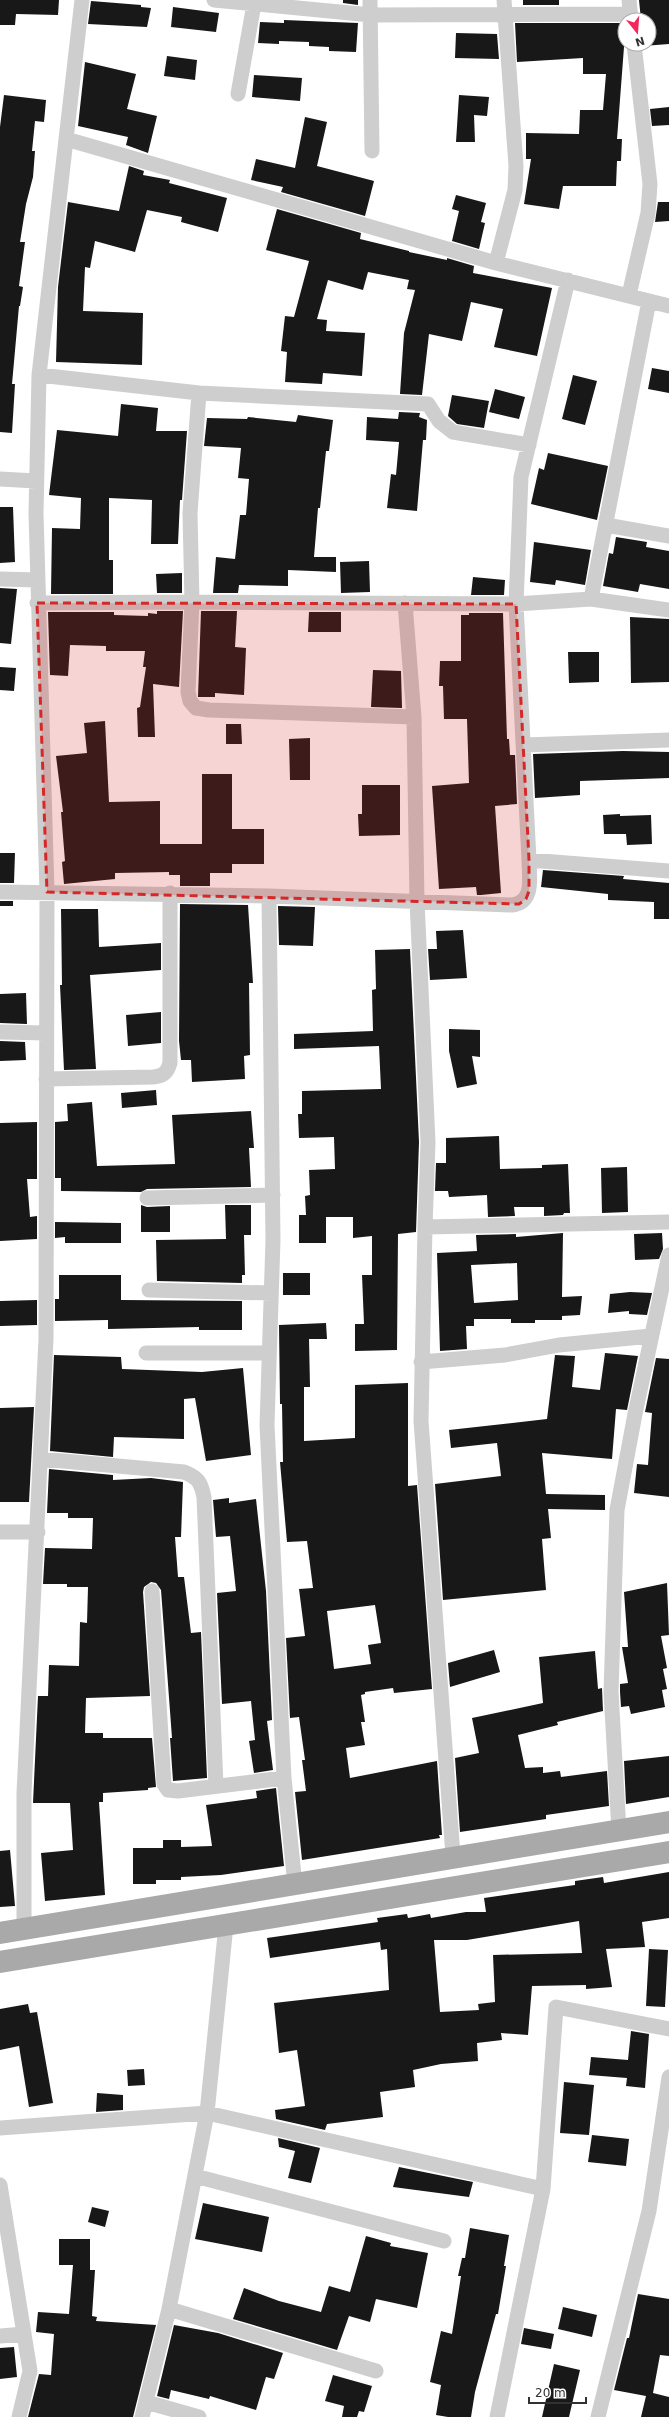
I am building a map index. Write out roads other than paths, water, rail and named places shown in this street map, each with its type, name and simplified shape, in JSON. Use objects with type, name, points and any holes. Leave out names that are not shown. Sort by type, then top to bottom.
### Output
[{"type":"main road","points":[[0,1933],[295,1885],[453,1856],[669,1822]]},
{"type":"main road","points":[[0,1962],[669,1852]]},
{"type":"street","points":[[24,1930],[24,1793],[38,1532],[46,1339],[47,892],[37,580],[36,481],[39,375],[82,0]]},
{"type":"street","points":[[214,0],[371,15],[504,7],[630,11]]},
{"type":"street","points":[[370,0],[372,151]]},
{"type":"street","points":[[238,94],[254,4]]},
{"type":"street","points":[[496,263],[515,190],[516,166],[504,7]]},
{"type":"street","points":[[629,296],[648,213],[650,184],[635,52]]},
{"type":"street","points":[[66,139],[496,263],[669,306]]},
{"type":"street","points":[[0,892],[269,896],[519,904],[526,900],[529,891],[529,860],[516,604],[518,504],[521,477],[568,280]]},
{"type":"street","points":[[591,600],[650,301]]},
{"type":"street","points":[[39,375],[199,393],[428,404],[439,420],[453,432],[529,445]]},
{"type":"street","points":[[199,393],[190,527],[192,602],[188,692],[190,701],[196,708],[414,717]]},
{"type":"street","points":[[0,479],[36,481]]},
{"type":"street","points":[[606,525],[669,536]]},
{"type":"street","points":[[0,579],[37,580]]},
{"type":"street","points":[[38,603],[192,602],[516,604],[591,600],[669,610]]},
{"type":"street","points":[[406,603],[414,717],[417,901],[428,1142],[421,1362],[421,1421],[453,1856]]},
{"type":"street","points":[[524,745],[669,740]]},
{"type":"street","points":[[529,860],[669,871]]},
{"type":"street","points":[[46,1078],[153,1077],[162,1076],[168,1071],[170,1063],[170,894]]},
{"type":"street","points":[[269,896],[273,1194],[267,1425],[284,1778],[295,1885]]},
{"type":"street","points":[[0,1032],[46,1033]]},
{"type":"street","points":[[147,1198],[273,1194]]},
{"type":"street","points":[[425,1227],[669,1222]]},
{"type":"street","points":[[619,1831],[610,1692],[617,1510],[624,1468],[669,1255]]},
{"type":"street","points":[[149,1290],[271,1293]]},
{"type":"street","points":[[421,1362],[505,1355],[559,1345],[651,1336]]},
{"type":"street","points":[[146,1353],[268,1353]]},
{"type":"street","points":[[41,1459],[184,1472],[197,1478],[202,1484],[204,1497],[216,1786]]},
{"type":"street","points":[[0,1532],[38,1532]]},
{"type":"street","points":[[152,1591],[164,1784],[168,1790],[178,1791],[284,1778]]},
{"type":"street","points":[[142,2417],[169,2309],[207,2113],[226,1926]]},
{"type":"street","points":[[497,2417],[543,2189],[556,2007],[669,2029]]},
{"type":"street","points":[[598,2417],[649,2211],[669,2077]]},
{"type":"street","points":[[0,2128],[207,2113],[543,2189]]},
{"type":"street","points":[[195,2176],[444,2241]]},
{"type":"street","points":[[0,2184],[30,2371],[19,2417]]},
{"type":"street","points":[[169,2309],[376,2371]]},
{"type":"street","points":[[0,2336],[24,2334]]},
{"type":"street","points":[[146,2402],[200,2417]]}]
